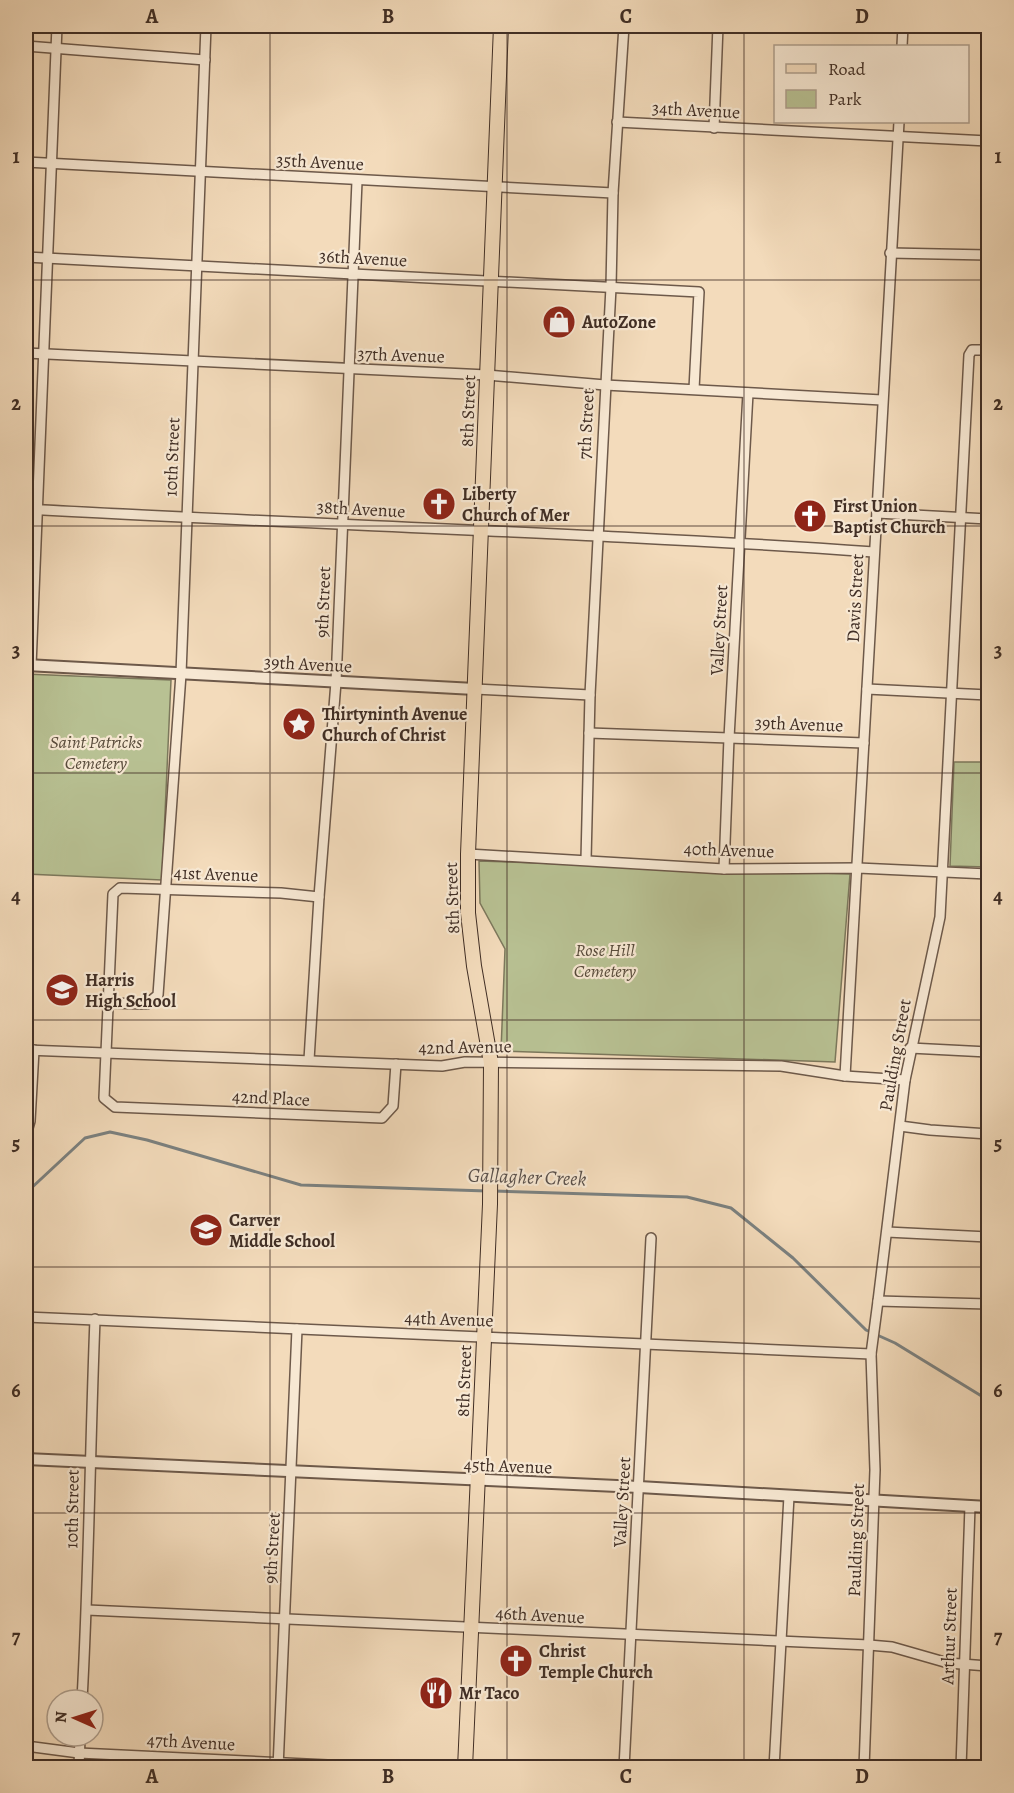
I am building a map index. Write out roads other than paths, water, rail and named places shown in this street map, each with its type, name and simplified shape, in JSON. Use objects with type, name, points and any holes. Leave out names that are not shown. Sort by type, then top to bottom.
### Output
[{"type":"main road","name":"8th Street","points":[[465,1767],[490,1204],[491,1062],[474,966],[468,913],[468,854],[501,26]]},
{"type":"street","points":[[28,666],[37,510],[57,26]]},
{"type":"street","name":"10th Street","points":[[107,1003],[147,1004],[158,995],[181,674],[206,26]]},
{"type":"street","name":"7th Street","points":[[586,860],[590,695],[613,193],[624,26]]},
{"type":"street","points":[[714,128],[718,26]]},
{"type":"street","points":[[902,45],[903,26]]},
{"type":"street","points":[[26,46],[204,60]]},
{"type":"street","name":"34th Avenue","points":[[618,122],[988,141]]},
{"type":"street","name":"Davis Street","points":[[845,1076],[899,123]]},
{"type":"street","name":"35th Avenue","points":[[26,162],[613,193]]},
{"type":"street","name":"9th Street","points":[[309,1060],[336,682],[357,180]]},
{"type":"street","points":[[890,253],[988,255]]},
{"type":"street","name":"36th Avenue","points":[[26,257],[699,292],[694,389]]},
{"type":"street","name":"Paulding Street","points":[[864,1767],[875,1501],[871,1354],[910,1048],[940,917],[969,356],[972,350],[988,350]]},
{"type":"street","name":"37th Avenue","points":[[26,353],[487,375],[605,386],[882,400]]},
{"type":"street","name":"Valley Street","points":[[724,868],[748,393]]},
{"type":"street","name":"38th Avenue","points":[[26,509],[598,536],[874,552]]},
{"type":"street","points":[[877,513],[988,519]]},
{"type":"street","name":"39th Avenue","points":[[28,666],[590,695]]},
{"type":"street","points":[[867,689],[988,695]]},
{"type":"street","name":"39th Avenue","points":[[589,733],[864,742]]},
{"type":"street","name":"40th Avenue","points":[[468,854],[724,868],[858,868],[988,873]]},
{"type":"street","name":"41st Avenue","points":[[107,1003],[113,894],[120,888],[281,893],[319,897]]},
{"type":"street","points":[[105,1052],[107,1003]]},
{"type":"street","points":[[910,1048],[988,1052]]},
{"type":"street","points":[[26,1135],[30,1121],[30,1050]]},
{"type":"street","name":"42nd Avenue","points":[[30,1050],[442,1066],[465,1062],[491,1062],[781,1066],[845,1076],[905,1080]]},
{"type":"street","name":"42nd Place","points":[[105,1052],[104,1098],[115,1107],[382,1118],[393,1106],[396,1064]]},
{"type":"street","points":[[900,1126],[988,1134]]},
{"type":"street","points":[[887,1232],[988,1237]]},
{"type":"street","name":"Valley Street","points":[[624,1767],[651,1238]]},
{"type":"street","points":[[879,1301],[988,1304]]},
{"type":"street","name":"44th Avenue","points":[[26,1317],[871,1354]]},
{"type":"street","name":"10th Street","points":[[83,1688],[95,1319]]},
{"type":"street","name":"9th Street","points":[[279,1765],[297,1329]]},
{"type":"street","name":"45th Avenue","points":[[26,1459],[639,1487],[988,1507]]},
{"type":"street","points":[[774,1767],[789,1496]]},
{"type":"street","name":"Arthur Street","points":[[961,1767],[970,1506]]},
{"type":"street","name":"46th Avenue","points":[[87,1610],[892,1647],[929,1659],[988,1666]]},
{"type":"street","name":"47th Avenue","points":[[26,1746],[80,1753],[279,1765],[390,1767]]},
{"type":"street","points":[[79,1767],[80,1748]]},
{"type":"waterway","name":"Gallagher Creek","points":[[26,1193],[85,1138],[110,1132],[147,1140],[301,1185],[487,1191]]},
{"type":"waterway","name":"Gallagher Creek","points":[[494,1191],[687,1197],[731,1208],[793,1258],[866,1330],[895,1343],[988,1400]]},
{"type":"place","name":"AutoZone","points":[[559,322]]},
{"type":"place","name":"Liberty Church of Mer","points":[[439,504]]},
{"type":"place","name":"First Union Baptist Church","points":[[810,516]]},
{"type":"place","name":"Thirtyninth Avenue Church of Christ","points":[[299,724]]},
{"type":"place","name":"Harris High School","points":[[62,990]]},
{"type":"place","name":"Carver Middle School","points":[[206,1230]]},
{"type":"place","name":"Christ Temple Church","points":[[516,1661]]},
{"type":"place","name":"Mr Taco","points":[[436,1693]]},
{"type":"park label","name":"Saint Patricks Cemetery","points":[[96,752]]},
{"type":"park label","name":"Rose Hill Cemetery","points":[[605,960]]}]
